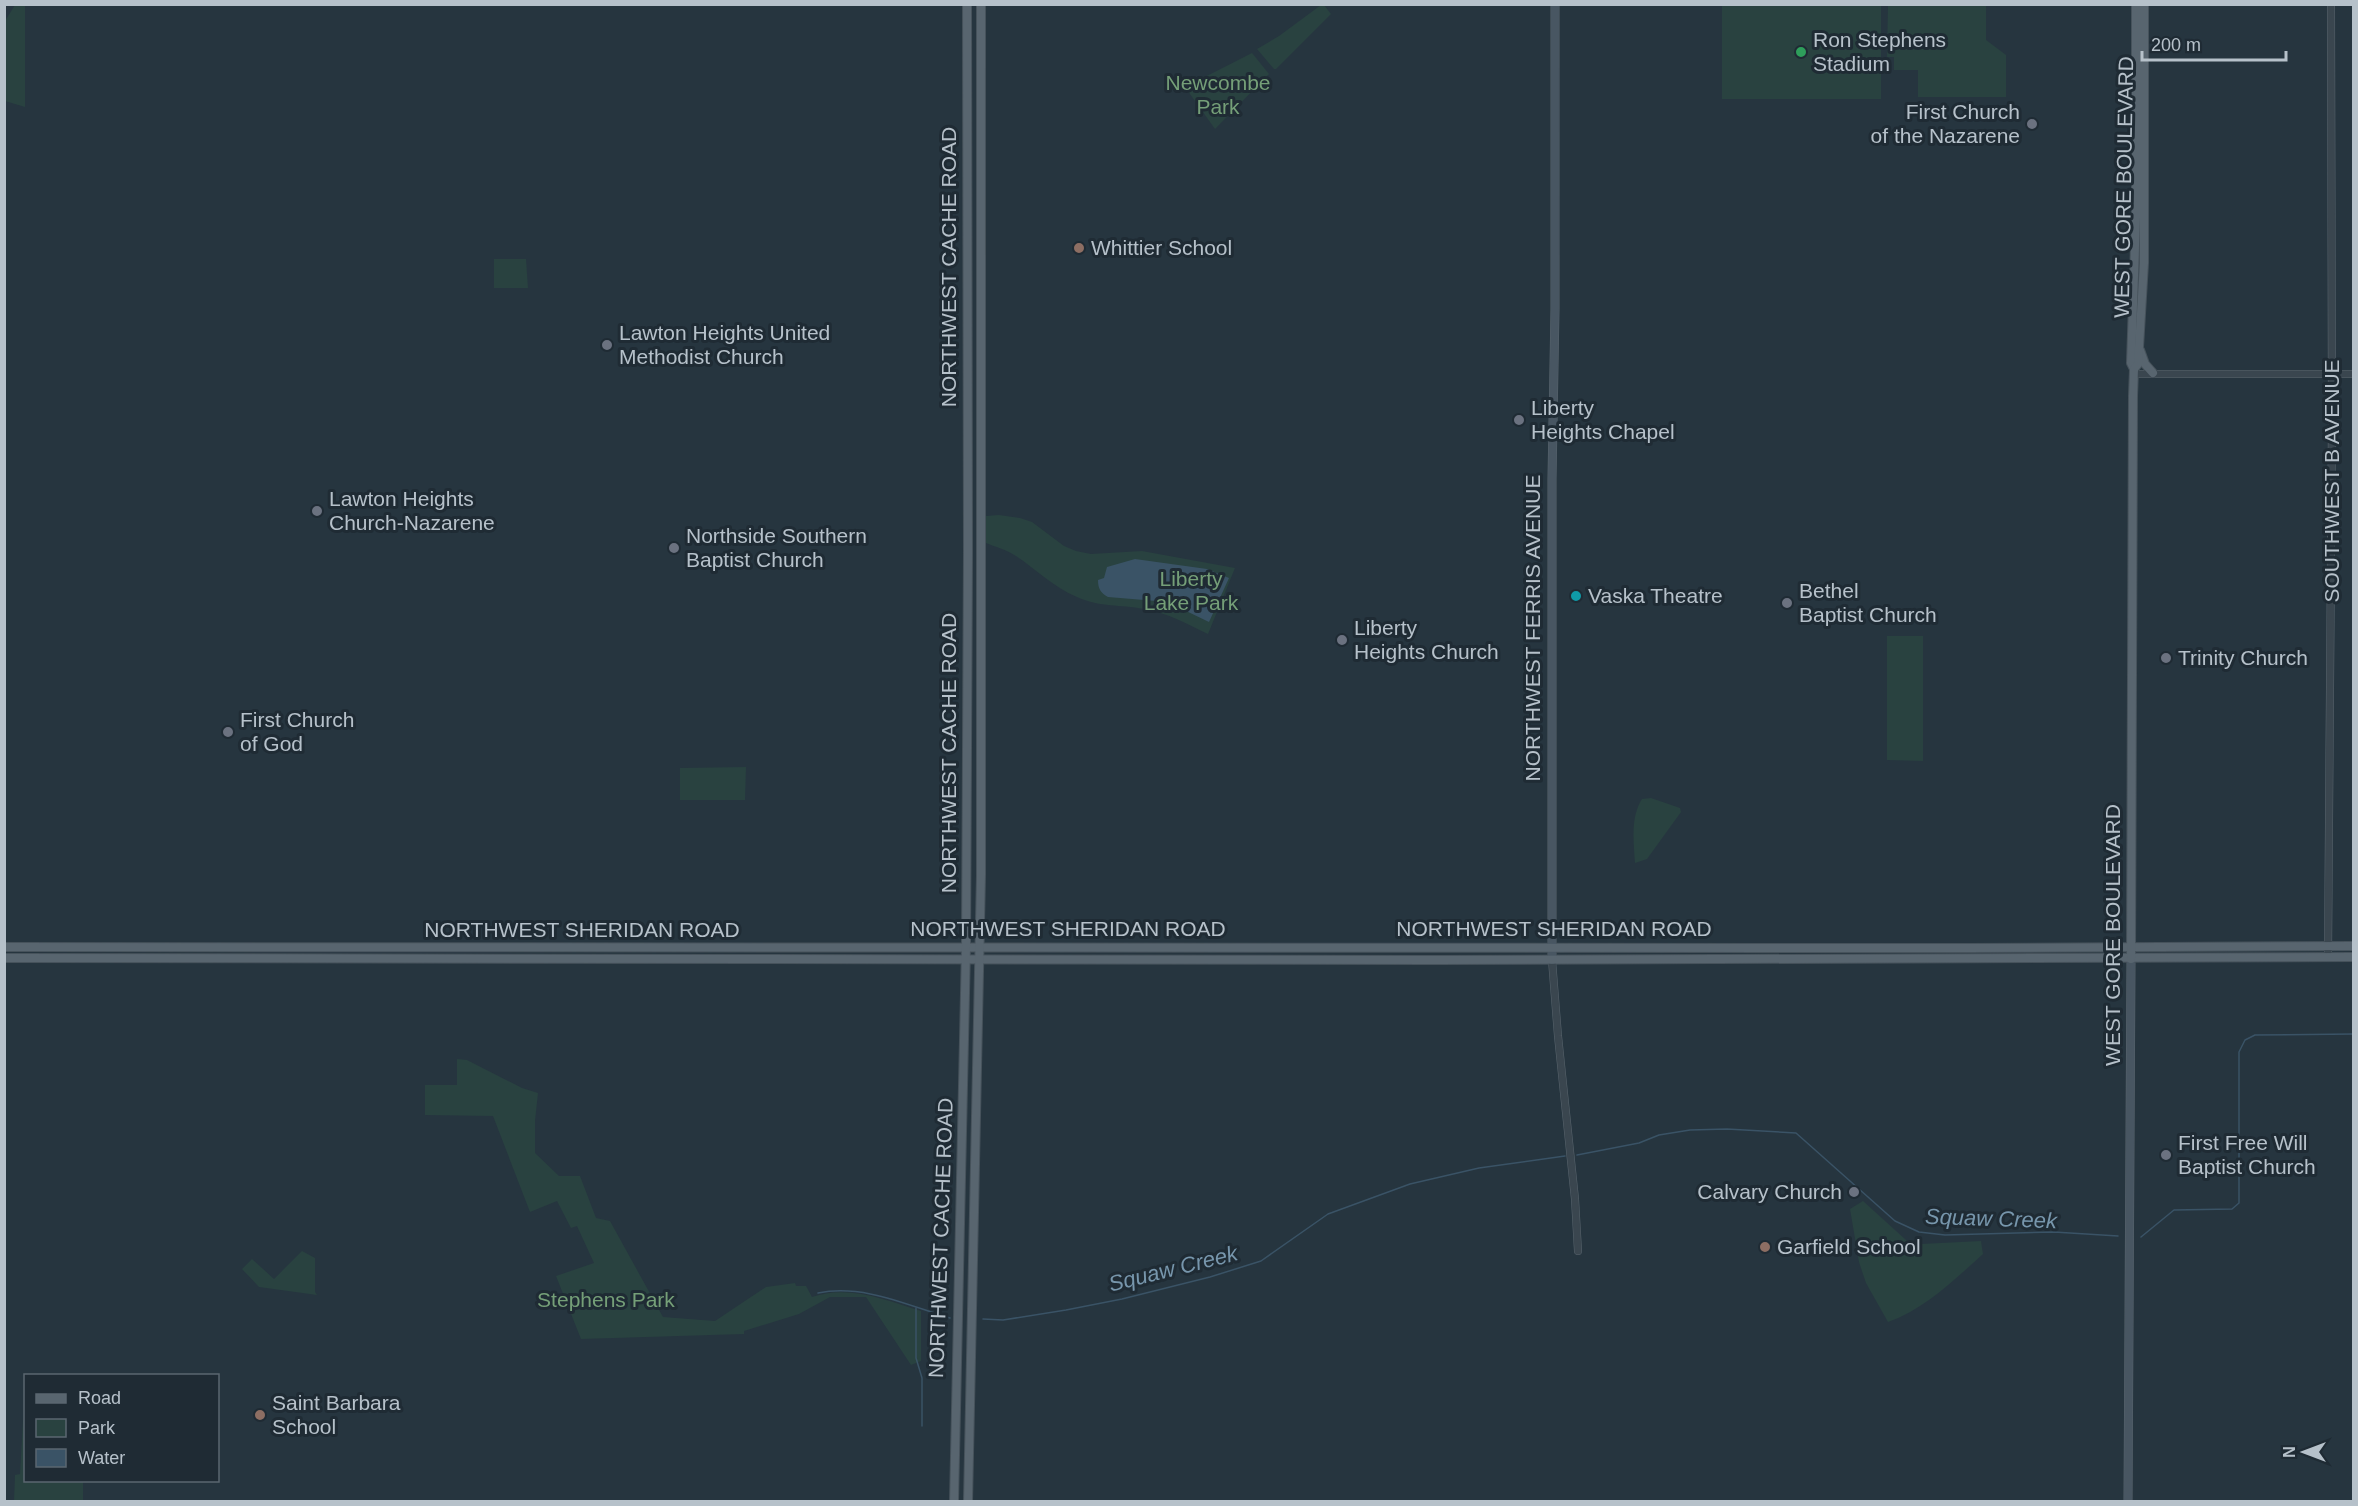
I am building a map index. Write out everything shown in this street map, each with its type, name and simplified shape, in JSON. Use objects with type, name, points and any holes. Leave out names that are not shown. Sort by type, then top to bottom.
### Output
[{"type":"main road","name":"NORTHWEST CACHE ROAD","points":[[954,1502],[966,960],[967,4]]},
{"type":"main road","name":"NORTHWEST CACHE ROAD","points":[[968,1502],[972,1238],[980,960],[981,4]]},
{"type":"main road","name":"NORTHWEST FERRIS AVENUE","points":[[1552,960],[1555,4]]},
{"type":"main road","name":"WEST GORE BOULEVARD","points":[[2128,1502],[2134,372],[2131,363],[2136,217],[2136,4]]},
{"type":"main road","name":"WEST GORE BOULEVARD","points":[[2134,372],[2138,364],[2144,263],[2144,4]]},
{"type":"main road","points":[[2139,348],[2145,364],[2153,373]]},
{"type":"main road","name":"NORTHWEST SHERIDAN ROAD","points":[[4,947],[2354,946]]},
{"type":"main road","points":[[1310,960],[1319,956],[1372,955],[1375,947]]},
{"type":"main road","points":[[1374,960],[1378,953],[1402,951],[1413,947]]},
{"type":"main road","name":"NORTHWEST SHERIDAN ROAD","points":[[4,958],[1552,960],[2354,957]]},
{"type":"street","name":"SOUTHWEST B AVENUE","points":[[2328,957],[2332,374],[2331,4]]},
{"type":"street","points":[[2134,372],[2354,374]]},
{"type":"street","name":"NORTHWEST FERRIS AVENUE","points":[[1552,960],[1576,1207],[1578,1251]]},
{"type":"green space","points":[[15,5],[25,5],[25,107],[5,101],[5,21]]},
{"type":"green space","name":"Newcombe Park","points":[[1324,5],[1331,14],[1274,69],[1257,49]]},
{"type":"green space","name":"Ron Stephens Stadium","points":[[1722,5],[1881,5],[1881,99],[1722,99]]},
{"type":"green space","points":[[1888,5],[1986,5],[1986,40],[2006,55],[2006,97],[1918,97],[1918,70],[1894,70],[1894,57],[1887,57]]},
{"type":"green space","name":"Newcombe Park","points":[[1252,53],[1269,74],[1215,129],[1185,87]]},
{"type":"green space","points":[[494,259],[526,259],[528,288],[494,288]]},
{"type":"green space","name":"Liberty Lake Park","points":[[999,515],[1032,522],[1064,546],[1076,551],[1091,554],[1142,551],[1235,568],[1208,634],[1161,613],[1094,603],[1068,593],[1013,554],[986,543],[986,516]]},
{"type":"green space","points":[[1887,636],[1923,636],[1923,761],[1887,760]]},
{"type":"green space","points":[[746,767],[745,800],[680,800],[680,768]]},
{"type":"green space","points":[[1651,798],[1680,808],[1681,812],[1647,859],[1635,863],[1636,814],[1642,799]]},
{"type":"green space","name":"Stephens Park","points":[[457,1059],[467,1060],[522,1088],[538,1093],[535,1153],[559,1176],[580,1176],[596,1218],[610,1221],[663,1317],[715,1321],[766,1287],[795,1283],[796,1286],[806,1286],[812,1297],[839,1292],[867,1295],[921,1311],[921,1361],[911,1365],[866,1297],[830,1297],[799,1314],[744,1331],[744,1334],[581,1339],[556,1276],[594,1263],[577,1226],[571,1228],[557,1201],[530,1212],[493,1116],[425,1115],[425,1085],[457,1085]]},
{"type":"green space","points":[[1863,1201],[1906,1240],[1921,1244],[1981,1241],[1983,1254],[1927,1302],[1888,1322],[1866,1283],[1859,1262],[1850,1209]]},
{"type":"green space","points":[[302,1251],[315,1258],[315,1292],[317,1295],[259,1287],[242,1269],[252,1259],[274,1279]]},
{"type":"green space","points":[[24,1420],[24,1482],[83,1482],[83,1501],[14,1501],[15,1475],[20,1474]]},
{"type":"water","points":[[1135,559],[1207,569],[1229,578],[1209,622],[1182,609],[1156,601],[1108,597],[1103,594],[1098,580],[1104,578],[1107,567]]},
{"type":"waterway","name":"Squaw Creek","points":[[2141,1237],[2174,1210],[2232,1209],[2239,1203],[2239,1052],[2245,1040],[2255,1035],[2354,1034]]},
{"type":"waterway","name":"Squaw Creek","points":[[1577,1155],[1639,1143],[1659,1135],[1690,1130],[1727,1129],[1796,1133],[1895,1221],[1919,1232],[1945,1235],[2054,1232],[2118,1236]]},
{"type":"waterway","name":"Squaw Creek","points":[[983,1319],[1003,1320],[1066,1310],[1210,1277],[1261,1261],[1328,1214],[1410,1184],[1479,1168],[1565,1156]]},
{"type":"waterway","name":"Squaw Creek","points":[[818,1293],[852,1291],[885,1297],[950,1318]]},
{"type":"waterway","points":[[916,1308],[916,1358],[922,1378],[922,1426]]},
{"type":"place","name":"Ron Stephens Stadium","points":[[1801,52]]},
{"type":"place","name":"First Church of the Nazarene","points":[[2032,124]]},
{"type":"place","name":"Whittier School","points":[[1079,248]]},
{"type":"place","name":"Lawton Heights United Methodist Church","points":[[607,345]]},
{"type":"place","name":"Liberty Heights Chapel","points":[[1519,420]]},
{"type":"place","name":"Lawton Heights Church-Nazarene","points":[[317,511]]},
{"type":"place","name":"Northside Southern Baptist Church","points":[[674,548]]},
{"type":"place","name":"Vaska Theatre","points":[[1576,596]]},
{"type":"place","name":"Bethel Baptist Church","points":[[1787,603]]},
{"type":"place","name":"Liberty Heights Church","points":[[1342,640]]},
{"type":"place","name":"Trinity Church","points":[[2166,658]]},
{"type":"place","name":"First Church of God","points":[[228,732]]},
{"type":"place","name":"First Free Will Baptist Church","points":[[2166,1155]]},
{"type":"place","name":"Calvary Church","points":[[1854,1192]]},
{"type":"place","name":"Garfield School","points":[[1765,1247]]},
{"type":"place","name":"Saint Barbara School","points":[[260,1415]]}]
